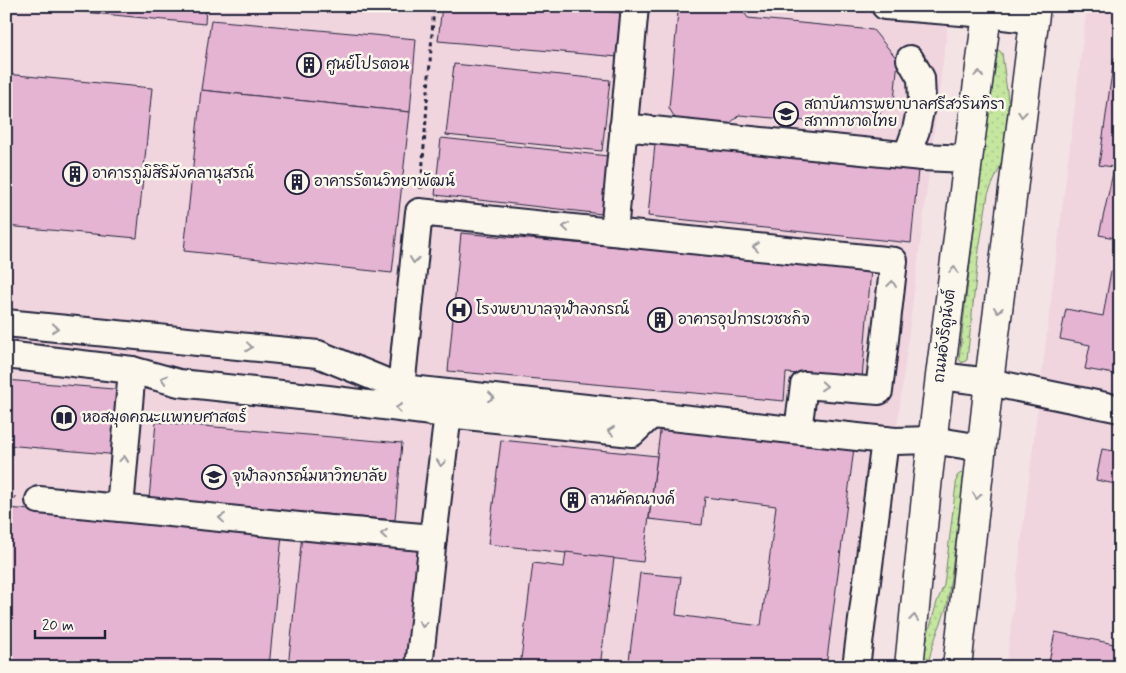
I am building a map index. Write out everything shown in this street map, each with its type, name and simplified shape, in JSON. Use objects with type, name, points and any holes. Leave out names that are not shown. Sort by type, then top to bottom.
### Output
[{"type":"main road","name":"ถนนอังรีดูนังต์","points":[[909,667],[932,440],[988,10]]},
{"type":"main road","points":[[957,667],[989,382],[1035,13]]},
{"type":"street","points":[[614,232],[635,6]]},
{"type":"street","points":[[886,6],[1035,13]]},
{"type":"street","points":[[907,155],[916,130],[922,101],[921,78],[910,60]]},
{"type":"street","points":[[624,127],[922,158],[968,159]]},
{"type":"street","points":[[401,388],[419,212],[894,261],[879,391],[804,385],[798,430]]},
{"type":"street","points":[[6,323],[318,354],[401,388],[449,404]]},
{"type":"street","points":[[196,385],[200,342]]},
{"type":"street","points":[[6,356],[132,370],[179,383],[328,399],[652,414],[885,440],[932,440],[982,448]]},
{"type":"street","points":[[328,399],[332,360]]},
{"type":"street","points":[[120,508],[132,370]]},
{"type":"street","points":[[940,376],[989,382],[1120,409]]},
{"type":"street","points":[[419,667],[449,404]]},
{"type":"street","points":[[856,667],[885,440]]},
{"type":"street","points":[[39,500],[433,538]]},
{"type":"path","points":[[419,212],[434,6]]},
{"type":"shaded area","name":"โรงพยาบาลจุฬาลงกรณ์","points":[[6,6],[950,6],[867,667],[6,667]]},
{"type":"shaded area","points":[[1087,6],[1120,6],[1120,667],[1006,667]]},
{"type":"green space","points":[[997,49],[1002,53],[1011,123],[1000,167],[988,194],[979,250],[967,360],[962,363],[959,359],[992,74]]},
{"type":"green space","points":[[961,473],[965,475],[947,606],[933,644],[928,667],[922,667],[925,644],[944,585],[957,476]]},
{"type":"building","points":[[22,6],[206,6],[205,24]]},
{"type":"building","points":[[442,6],[556,6],[622,13],[618,57],[438,41]]},
{"type":"building","points":[[683,6],[739,6],[748,18],[873,30],[898,60],[894,101],[864,126],[739,115],[725,128],[678,123],[669,108],[678,12]]},
{"type":"building","name":"ศูนย์โปรตอน","points":[[211,20],[416,39],[410,112],[201,90]]},
{"type":"building","points":[[1114,58],[1120,59],[1120,168],[1099,165]]},
{"type":"building","points":[[454,64],[610,80],[602,151],[446,135]]},
{"type":"building","name":"อาคารภูมิสิริมังคลานุสรณ์","points":[[6,74],[152,88],[137,238],[6,226]]},
{"type":"building","name":"อาคารรัตนวิทยาพัฒน์","points":[[201,90],[410,112],[392,273],[184,251]]},
{"type":"building","points":[[441,138],[608,156],[602,214],[435,195]]},
{"type":"building","points":[[655,144],[918,170],[911,243],[648,216]]},
{"type":"building","points":[[1113,173],[1120,174],[1120,239],[1099,235]]},
{"type":"building","name":"อาคารอุปการเวชชกิจ","points":[[461,233],[871,269],[862,379],[786,373],[784,401],[448,371]]},
{"type":"building","points":[[1111,271],[1120,272],[1120,375],[1085,369],[1090,345],[1060,339],[1066,309],[1103,316]]},
{"type":"building","name":"หอสมุดคณะแพทยศาสตร์","points":[[6,380],[125,390],[119,455],[6,445]]},
{"type":"building","points":[[156,422],[402,443],[395,520],[149,499]]},
{"type":"building","points":[[661,424],[854,448],[826,667],[673,667],[629,661],[640,573],[681,577],[676,615],[761,626],[776,506],[705,497],[702,525],[649,519]]},
{"type":"building","name":"ลานคัคณางค์","points":[[501,440],[657,456],[643,562],[488,544]]},
{"type":"building","points":[[1102,449],[1120,452],[1120,485],[1096,480]]},
{"type":"building","points":[[9,508],[282,535],[269,667],[6,667],[6,540]]},
{"type":"building","points":[[302,535],[422,548],[409,667],[288,667]]},
{"type":"building","points":[[566,552],[614,558],[600,667],[520,667],[533,563],[564,567]]},
{"type":"building","points":[[1055,632],[1119,645],[1120,641],[1120,667],[1048,667]]},
{"type":"place","name":"ศูนย์โปรตอน","points":[[309,65]]},
{"type":"place","name":"สถาบันการพยาบาลศรีสวรินทิรา สภากาชาดไทย","points":[[786,114]]},
{"type":"place","name":"อาคารภูมิสิริมังคลานุสรณ์","points":[[75,174]]},
{"type":"place","name":"อาคารรัตนวิทยาพัฒน์","points":[[297,182]]},
{"type":"place","name":"โรงพยาบาลจุฬาลงกรณ์","points":[[459,310]]},
{"type":"place","name":"อาคารอุปการเวชชกิจ","points":[[660,320]]},
{"type":"place","name":"หอสมุดคณะแพทยศาสตร์","points":[[64,418]]},
{"type":"place","name":"จุฬาลงกรณ์มหาวิทยาลัย","points":[[214,477]]},
{"type":"place","name":"ลานคัคณางค์","points":[[573,500]]}]
